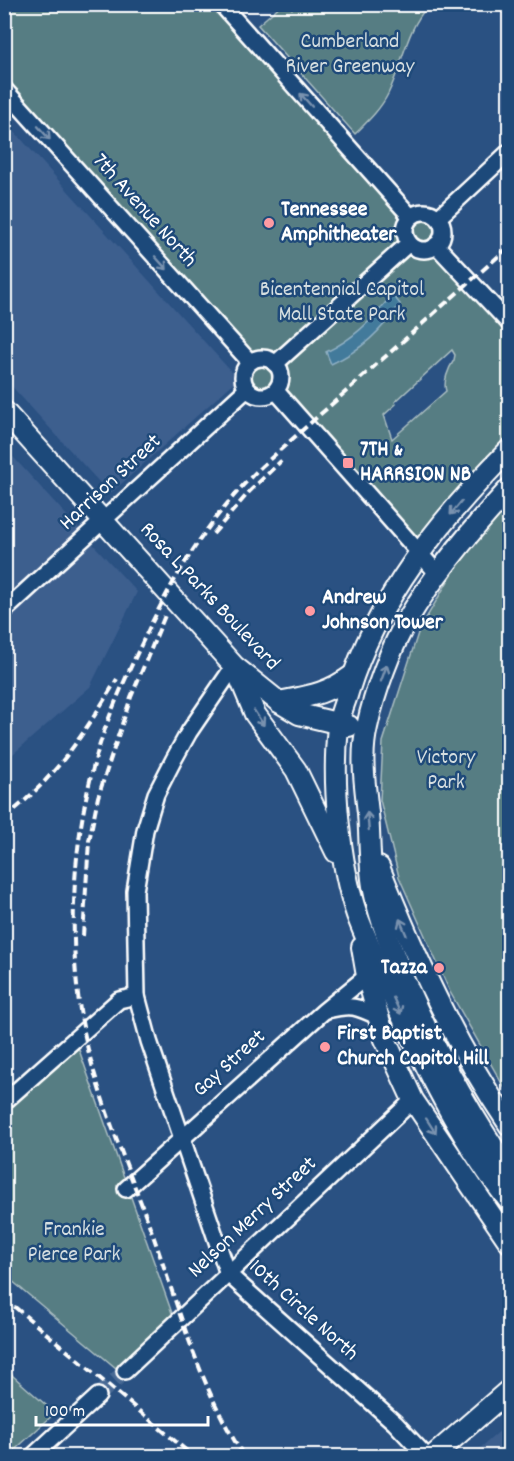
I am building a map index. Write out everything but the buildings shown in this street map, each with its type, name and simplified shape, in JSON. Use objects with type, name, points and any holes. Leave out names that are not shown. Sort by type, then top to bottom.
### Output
[{"type":"main road","name":"Rosa L Parks Boulevard","points":[[4,411],[234,666],[279,702],[299,714],[338,725]]},
{"type":"main road","points":[[508,1243],[414,1100],[384,1037],[367,976],[357,914],[339,832],[337,781],[338,725],[353,675],[379,615],[420,554],[452,513],[510,449]]},
{"type":"main road","points":[[510,488],[465,538],[407,619],[384,672],[366,728],[363,760],[373,884],[377,903],[403,977],[427,1031],[455,1084],[510,1172]]},
{"type":"main road","points":[[234,666],[255,714],[302,781],[329,835],[351,891]]},
{"type":"main road","points":[[279,702],[316,695],[335,688],[353,675]]},
{"type":"main road","points":[[338,725],[366,728]]},
{"type":"main road","points":[[370,846],[401,923],[434,995],[471,1065],[510,1126]]},
{"type":"main road","points":[[357,914],[432,1080],[496,1185],[510,1202]]},
{"type":"main road","points":[[493,1404],[510,1377]]},
{"type":"main road","points":[[433,1456],[510,1389]]},
{"type":"street","points":[[221,4],[411,217]]},
{"type":"street","name":"7th Avenue North","points":[[4,89],[250,362]]},
{"type":"street","points":[[438,218],[510,151]]},
{"type":"street","points":[[430,212],[438,218],[443,231],[436,245],[430,249],[420,250],[409,243],[405,230],[411,217],[430,212]]},
{"type":"street","points":[[275,364],[409,243]]},
{"type":"street","points":[[436,245],[510,324]]},
{"type":"street","points":[[265,359],[275,364],[281,378],[276,391],[260,396],[247,389],[243,376],[250,362],[265,359]]},
{"type":"street","name":"Harrison Street","points":[[4,611],[247,389]]},
{"type":"street","points":[[276,391],[438,574]]},
{"type":"street","name":"10th Circle North","points":[[234,666],[189,732],[174,759],[156,794],[144,830],[135,891],[137,996],[181,1140],[228,1274],[393,1421],[426,1456]]},
{"type":"street","name":"Gay Street","points":[[126,1189],[324,1011],[367,976]]},
{"type":"street","points":[[4,1102],[119,1000],[137,996]]},
{"type":"street","points":[[324,1011],[342,1006],[356,1006],[379,1017]]},
{"type":"street","name":"Nelson Merry Street","points":[[125,1371],[414,1100]]},
{"type":"street","points":[[33,1456],[98,1396]]},
{"type":"shaded area","points":[[5,121],[238,379],[110,494],[5,379]]},
{"type":"shaded area","points":[[392,294],[400,304],[386,323],[352,353],[331,364],[326,352],[363,328]]},
{"type":"shaded area","points":[[4,447],[137,592],[90,687],[5,761]]},
{"type":"shaded area","points":[[509,1423],[509,1456],[471,1456]]},
{"type":"green space","name":"Bicentennial Capitol Mall State Park","points":[[4,5],[221,5],[413,215],[427,212],[440,220],[443,231],[440,240],[509,324],[509,449],[420,554],[270,395],[263,396],[247,388],[244,377],[248,364],[5,89]],"holes":[[[452,350],[455,355],[447,376],[446,391],[392,439],[384,415]]]},
{"type":"green space","name":"Cumberland River Greenway","points":[[281,5],[288,5],[292,9],[296,5],[429,5],[415,25],[385,100],[355,134],[258,25]]},
{"type":"green space","name":"Victory Park","points":[[509,500],[509,1096],[450,992],[399,877],[380,800],[383,742],[419,630],[471,542]]},
{"type":"green space","name":"Frankie Pierce Park","points":[[78,1047],[173,1316],[116,1368],[5,1275],[4,1113]]},
{"type":"green space","points":[[5,1369],[55,1413],[8,1456],[4,1456]]},
{"type":"tunnel","points":[[98,1396],[125,1371]]},
{"type":"railway","points":[[244,1456],[203,1378],[110,1122],[84,1033],[76,971],[74,907],[79,842],[91,778],[113,707],[154,619],[180,571],[225,506],[262,466],[510,246]]},
{"type":"railway","points":[[213,534],[250,491],[281,461]]},
{"type":"railway","points":[[83,936],[89,841],[98,797],[131,697],[166,613]]},
{"type":"railway","points":[[4,818],[23,803],[68,754],[117,679]]},
{"type":"railway","points":[[4,1298],[193,1456]]},
{"type":"place","name":"Tennessee Amphitheater","points":[[269,223]]},
{"type":"place","name":"7TH & HARRSION NB","points":[[348,463]]},
{"type":"place","name":"Andrew Johnson Tower","points":[[310,611]]},
{"type":"place","name":"Tazza","points":[[439,968]]},
{"type":"place","name":"First Baptist Church Capitol Hill","points":[[325,1047]]}]
